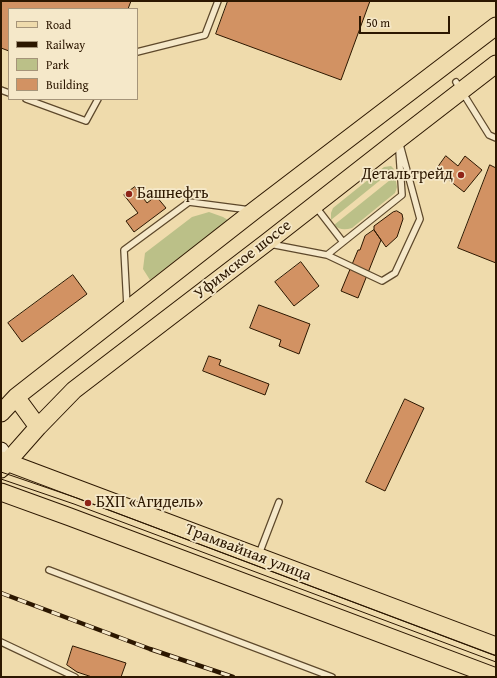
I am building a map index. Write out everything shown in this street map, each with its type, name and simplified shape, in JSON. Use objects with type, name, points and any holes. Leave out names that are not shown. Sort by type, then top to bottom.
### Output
[{"type":"main road","name":"Уфимское шоссе","points":[[1,413],[16,397],[255,210],[496,26]]},
{"type":"main road","name":"Уфимское шоссе","points":[[2,460],[38,427],[74,390],[399,139],[459,86],[496,64]]},
{"type":"main road","points":[[16,397],[38,427]]},
{"type":"main road","name":"Трамвайная улица","points":[[2,460],[496,646]]},
{"type":"main road","name":"Трамвайная улица","points":[[1,492],[496,677]]},
{"type":"lane","points":[[138,52],[205,35],[218,1]]},
{"type":"lane","points":[[459,86],[489,134],[496,138]]},
{"type":"lane","points":[[29,100],[86,121],[97,100]]},
{"type":"lane","points":[[327,255],[402,195],[399,139]]},
{"type":"lane","points":[[266,243],[327,255],[382,281],[395,273],[420,219],[399,139]]},
{"type":"lane","points":[[127,311],[124,250],[190,202],[255,210]]},
{"type":"lane","points":[[315,205],[343,242]]},
{"type":"lane","points":[[258,557],[279,502]]},
{"type":"lane","points":[[50,570],[332,677]]},
{"type":"lane","points":[[1,642],[75,677]]},
{"type":"green space","points":[[391,166],[394,169],[331,220],[333,208],[384,167]]},
{"type":"green space","points":[[395,176],[397,187],[395,193],[352,228],[342,229],[334,225]]},
{"type":"green space","points":[[209,212],[228,220],[150,280],[143,269],[145,253],[192,217]]},
{"type":"building","points":[[1,1],[131,1],[128,8],[8,8],[8,51],[1,48]]},
{"type":"building","points":[[228,1],[370,1],[341,80],[216,34]]},
{"type":"building","points":[[446,156],[458,166],[465,156],[482,170],[464,192],[436,170]]},
{"type":"building","points":[[490,165],[496,168],[496,263],[458,248]]},
{"type":"building","points":[[135,187],[147,203],[156,196],[166,208],[134,232],[126,221],[138,213],[124,195]]},
{"type":"building","points":[[397,211],[402,214],[403,219],[397,237],[386,247],[374,230],[374,226],[393,212]]},
{"type":"building","points":[[374,230],[381,240],[358,298],[341,291],[365,236]]},
{"type":"building","points":[[301,262],[319,286],[294,306],[275,282]]},
{"type":"building","points":[[73,275],[87,294],[22,342],[8,323]]},
{"type":"building","points":[[259,305],[310,324],[299,354],[279,346],[281,340],[250,328]]},
{"type":"building","points":[[209,356],[221,360],[219,365],[269,384],[265,395],[203,371]]},
{"type":"building","points":[[405,399],[424,408],[385,491],[366,482]]},
{"type":"building","points":[[73,646],[126,663],[121,677],[92,677],[77,672],[67,665]]},
{"type":"tram line","points":[[1,472],[77,498],[496,656]]},
{"type":"tram line","points":[[1,479],[74,504],[496,662]]},
{"type":"railway","points":[[1,593],[150,649],[233,677]]},
{"type":"place","name":"Детальтрейд","points":[[461,175]]},
{"type":"place","name":"Башнефть","points":[[129,194]]},
{"type":"place","name":"БХП «Агидель»","points":[[88,503]]}]
